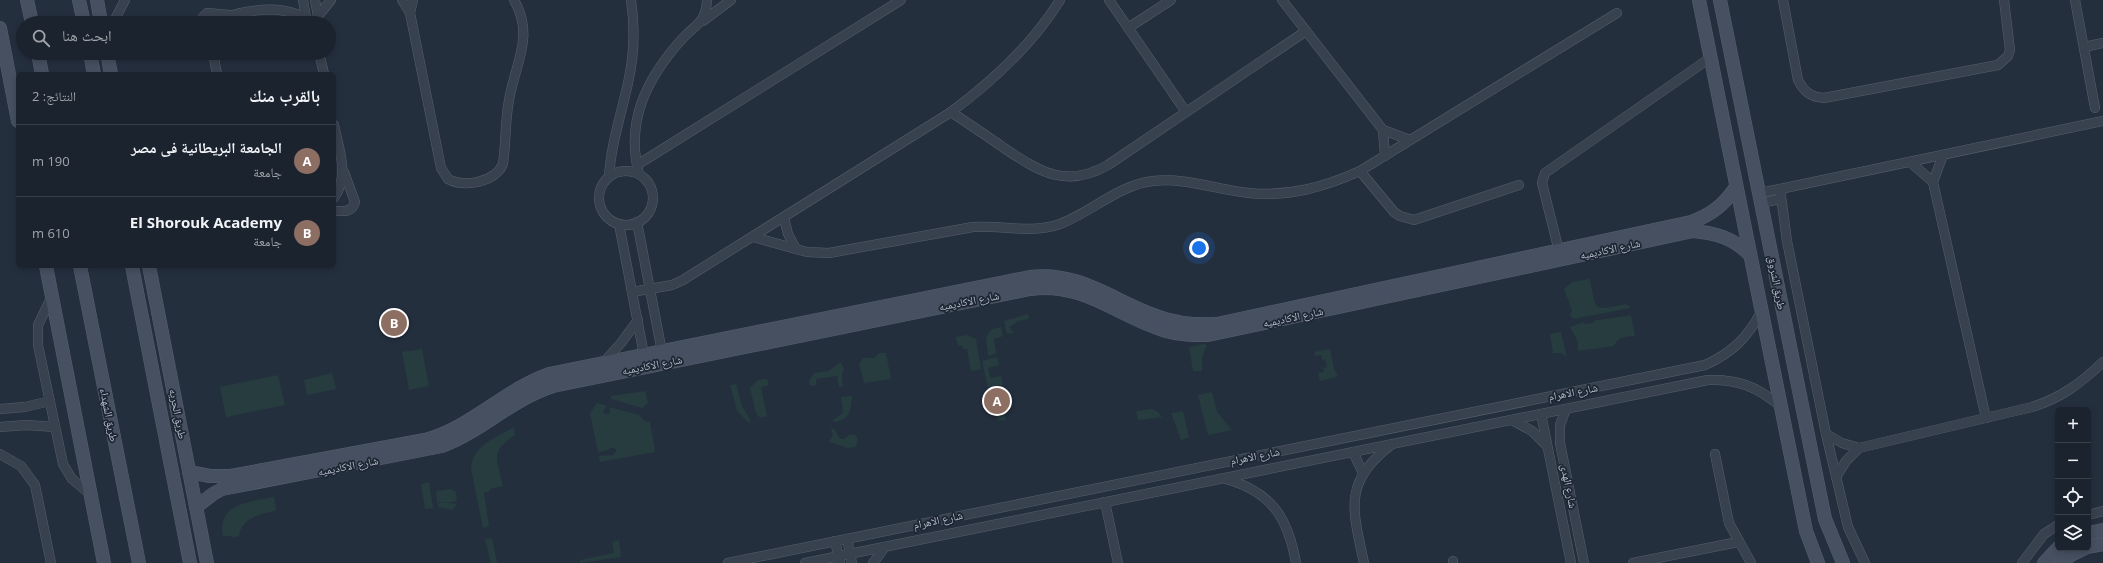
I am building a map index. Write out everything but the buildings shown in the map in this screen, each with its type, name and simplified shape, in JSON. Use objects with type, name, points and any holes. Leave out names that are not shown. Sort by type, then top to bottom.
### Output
[{"type":"street","points":[[27,0],[30,16]]},
{"type":"street","points":[[117,16],[125,0]]},
{"type":"street","points":[[267,8],[278,0]]},
{"type":"street","points":[[303,0],[308,16]]},
{"type":"street","points":[[315,0],[316,16]]},
{"type":"street","points":[[318,16],[331,0]]},
{"type":"street","points":[[402,0],[410,13],[441,168],[448,180],[462,184],[491,178],[500,170],[503,164],[509,98],[524,36],[523,22],[514,0]]},
{"type":"street","points":[[410,13],[413,0]]},
{"type":"street","points":[[609,177],[613,140],[630,74],[634,30],[631,0]]},
{"type":"street","points":[[702,22],[707,0]]},
{"type":"street","points":[[731,0],[685,35],[671,52],[647,89],[638,109],[635,127],[638,169],[650,184],[654,198],[649,213],[637,222],[628,225],[619,224],[610,220],[600,204],[599,194],[609,177],[623,171],[638,169],[901,0]]},
{"type":"street","points":[[632,292],[672,285],[683,280],[951,112],[986,85],[1019,54],[1038,31],[1060,0]]},
{"type":"street","points":[[1109,0],[1186,112]]},
{"type":"street","points":[[1128,28],[1171,0]]},
{"type":"street","points":[[1282,0],[1383,130],[1410,140]]},
{"type":"street","name":"طريق الشروق","points":[[1699,0],[1792,465],[1806,531],[1818,563]]},
{"type":"street","name":"طريق الشروق","points":[[1720,0],[1812,460],[1825,519],[1843,563]]},
{"type":"street","points":[[1783,0],[1798,80],[1808,94],[1816,98],[1824,98],[1998,65],[2008,56],[2010,50],[2004,0]]},
{"type":"street","points":[[2075,0],[2095,108]]},
{"type":"street","points":[[83,16],[80,3],[97,2],[100,16]]},
{"type":"street","points":[[204,16],[208,13],[230,15],[267,8],[287,10],[300,16]]},
{"type":"street","points":[[753,237],[796,249],[818,253],[836,252],[973,227],[997,226],[1026,229],[1050,227],[1071,219],[1124,190],[1151,181],[1180,181],[1248,193],[1295,193],[1318,188],[1360,171],[1617,13]]},
{"type":"street","points":[[0,28],[16,111]]},
{"type":"street","points":[[951,112],[1033,167],[1043,172],[1065,177],[1082,175],[1098,170],[1306,31]]},
{"type":"street","points":[[2084,47],[2103,43]]},
{"type":"street","points":[[1559,251],[1542,183],[1545,173],[1710,58]]},
{"type":"street","points":[[39,60],[42,72]]},
{"type":"street","points":[[91,60],[94,72]]},
{"type":"street","points":[[108,60],[111,72]]},
{"type":"street","points":[[214,60],[217,72]]},
{"type":"street","points":[[321,60],[324,72]]},
{"type":"street","points":[[1760,198],[1780,189],[2103,121]]},
{"type":"street","points":[[1383,130],[1385,156]]},
{"type":"street","points":[[336,135],[343,171],[355,202],[348,211],[336,211]]},
{"type":"street","points":[[1943,155],[1933,182],[1986,418]]},
{"type":"street","points":[[1910,162],[1933,182]]},
{"type":"street","points":[[336,194],[342,181],[343,171]]},
{"type":"street","points":[[1360,171],[1394,212],[1400,216],[1414,220],[1518,185]]},
{"type":"street","name":"شارع الاكاديميه","points":[[1520,264],[1559,251],[1705,218],[1717,210],[1728,199],[1736,187]]},
{"type":"street","points":[[1780,189],[1826,434],[1848,527],[1865,563]]},
{"type":"street","points":[[1760,198],[1781,199]]},
{"type":"street","points":[[784,218],[788,234],[796,249]]},
{"type":"street","points":[[637,222],[662,352]]},
{"type":"street","points":[[619,224],[644,355]]},
{"type":"street","name":"شارع الاكاديميه","points":[[528,389],[564,383],[731,344],[937,302],[1030,289],[1053,287],[1075,291],[1155,327],[1176,333],[1208,335],[1248,322],[1520,264],[1694,231],[1709,232],[1724,236],[1738,244],[1749,254]]},
{"type":"street","points":[[46,268],[104,563]]},
{"type":"street","name":"طريق الشهداء","points":[[80,268],[139,563]]},
{"type":"street","name":"طريق الحريه","points":[[132,268],[190,563]]},
{"type":"street","name":"طريق الحريه","points":[[149,268],[207,563]]},
{"type":"street","points":[[1755,281],[1775,277]]},
{"type":"street","points":[[52,296],[40,320],[37,338],[65,469],[72,479],[90,494]]},
{"type":"street","name":"شارع الاهرام","points":[[728,563],[1706,365],[1720,358],[1745,339],[1761,312]]},
{"type":"street","points":[[603,363],[622,343],[638,320]]},
{"type":"street","name":"شارع الاكاديميه","points":[[189,472],[210,476],[231,476],[391,452],[428,450],[456,441],[549,374],[662,352],[731,344]]},
{"type":"street","points":[[1826,434],[1842,443],[1859,448],[2032,407],[2061,396],[2086,378],[2103,362]]},
{"type":"street","points":[[1706,365],[1708,380]]},
{"type":"street","points":[[154,373],[170,370]]},
{"type":"street","name":"شارع الاهرام","points":[[806,563],[851,558],[885,547],[1708,380],[1732,381],[1755,387],[1780,406]]},
{"type":"street","points":[[0,409],[25,407],[50,401]]},
{"type":"street","name":"شارع الهدى","points":[[1566,409],[1560,426],[1560,443],[1584,563]]},
{"type":"street","name":"شارع الهدى","points":[[1541,414],[1571,563]]},
{"type":"street","points":[[1512,420],[1532,431],[1548,448]]},
{"type":"street","points":[[0,427],[26,425],[55,427]]},
{"type":"street","points":[[1323,442],[1327,457]]},
{"type":"street","points":[[1364,563],[1353,507],[1358,484],[1363,473],[1372,462],[1393,443]]},
{"type":"street","points":[[1836,477],[1846,461],[1859,448]]},
{"type":"street","name":"شارع الاكاديميه","points":[[196,507],[204,500],[222,489],[391,452]]},
{"type":"street","points":[[1353,452],[1363,473]]},
{"type":"street","points":[[0,454],[21,466],[35,485],[51,563]]},
{"type":"street","points":[[1716,454],[1729,523],[1738,542],[1751,563]]},
{"type":"street","points":[[1792,465],[1812,460]]},
{"type":"street","points":[[1223,478],[1252,489],[1275,508],[1286,523],[1292,538],[1296,563]]},
{"type":"street","points":[[1105,502],[1118,563]]},
{"type":"street","points":[[2091,514],[2103,512]]},
{"type":"street","points":[[2022,563],[2044,534],[2055,527]]},
{"type":"street","points":[[2091,532],[2103,530]]},
{"type":"street","points":[[847,539],[851,558]]},
{"type":"street","points":[[835,541],[839,560]]},
{"type":"street","points":[[1633,563],[1738,542]]},
{"type":"street","points":[[2091,546],[2103,544]]},
{"type":"street","points":[[873,563],[885,547]]},
{"type":"street","points":[[2044,563],[2055,551]]},
{"type":"street","points":[[2061,563],[2078,551]]},
{"type":"green space","points":[[1590,279],[1593,297],[1598,306],[1601,308],[1607,308],[1626,304],[1630,308],[1573,319],[1570,315],[1572,310],[1564,289],[1572,282]]},
{"type":"green space","points":[[1028,314],[1029,319],[1018,321],[1009,327],[1014,333],[1007,334],[1004,321]]},
{"type":"green space","points":[[1631,315],[1635,336],[1620,339],[1614,346],[1578,351],[1578,342],[1570,327],[1583,322],[1584,324],[1594,323],[1593,321]]},
{"type":"green space","points":[[1001,327],[1003,336],[994,339],[996,354],[988,356],[986,337],[992,329]]},
{"type":"green space","points":[[1561,332],[1566,356],[1561,353],[1553,353],[1550,334]]},
{"type":"green space","points":[[967,335],[976,339],[981,369],[971,371],[967,349],[963,349],[962,345],[958,346],[956,337]]},
{"type":"green space","points":[[1203,344],[1207,345],[1202,357],[1202,371],[1193,371],[1189,347]]},
{"type":"green space","points":[[422,349],[429,386],[409,390],[402,352]]},
{"type":"green space","points":[[1330,349],[1334,369],[1338,376],[1320,381],[1318,373],[1324,372],[1323,368],[1327,367],[1325,359],[1322,360],[1321,355],[1315,356],[1315,352]]},
{"type":"green space","points":[[879,353],[886,353],[891,379],[864,383],[859,364],[863,358],[874,358]]},
{"type":"green space","points":[[997,357],[999,365],[988,368],[990,378],[1001,376],[1003,385],[988,388],[982,361]]},
{"type":"green space","points":[[840,362],[844,368],[842,376],[843,386],[839,387],[837,376],[816,379],[816,385],[810,386],[809,381],[814,373],[829,371]]},
{"type":"green space","points":[[332,373],[336,389],[307,395],[304,380]]},
{"type":"green space","points":[[278,375],[285,405],[226,417],[220,387]]},
{"type":"green space","points":[[767,379],[769,385],[761,387],[767,416],[760,418],[756,413],[750,388],[758,380]]},
{"type":"green space","points":[[736,384],[742,406],[751,421],[748,422],[737,411],[730,385]]},
{"type":"green space","points":[[997,390],[997,392],[1000,392],[1006,420],[998,421],[994,400],[989,400],[988,392]]},
{"type":"green space","points":[[645,391],[648,403],[642,408],[611,399],[611,396]]},
{"type":"green space","points":[[1212,392],[1217,412],[1232,430],[1208,435],[1198,395]]},
{"type":"green space","points":[[852,396],[851,406],[847,417],[840,421],[834,422],[833,420],[843,413],[841,397]]},
{"type":"green space","points":[[597,403],[607,406],[603,411],[605,414],[610,413],[609,407],[639,415],[646,422],[650,422],[655,452],[600,462],[599,456],[613,455],[617,450],[611,447],[608,450],[598,452],[590,413]]},
{"type":"green space","points":[[1152,409],[1158,412],[1162,417],[1138,420],[1136,411]]},
{"type":"green space","points":[[1183,411],[1189,437],[1181,440],[1171,413]]},
{"type":"green space","points":[[514,427],[515,435],[501,446],[497,456],[503,486],[490,489],[489,492],[484,493],[489,526],[483,528],[471,469],[472,461],[475,454],[486,443]]},
{"type":"green space","points":[[834,428],[840,439],[844,439],[850,434],[856,435],[858,440],[856,447],[848,448],[829,442],[833,435],[831,429]]},
{"type":"green space","points":[[429,482],[433,508],[425,509],[421,484]]},
{"type":"green space","points":[[451,489],[456,492],[457,501],[447,503],[457,504],[453,510],[438,507],[438,503],[447,502],[437,502],[436,491]]},
{"type":"green space","points":[[274,497],[276,510],[258,515],[248,521],[241,530],[239,536],[232,538],[231,536],[223,536],[222,525],[230,510],[246,503]]},
{"type":"green space","points":[[492,538],[497,563],[491,563],[485,539]]},
{"type":"green space","points":[[619,540],[621,557],[580,563],[580,560],[614,553],[612,542]]},
{"type":"place","name":"El Shorouk Academy","points":[[394,323]]},
{"type":"place","name":"الجامعة البريطانية فى مصر","points":[[997,401]]}]
